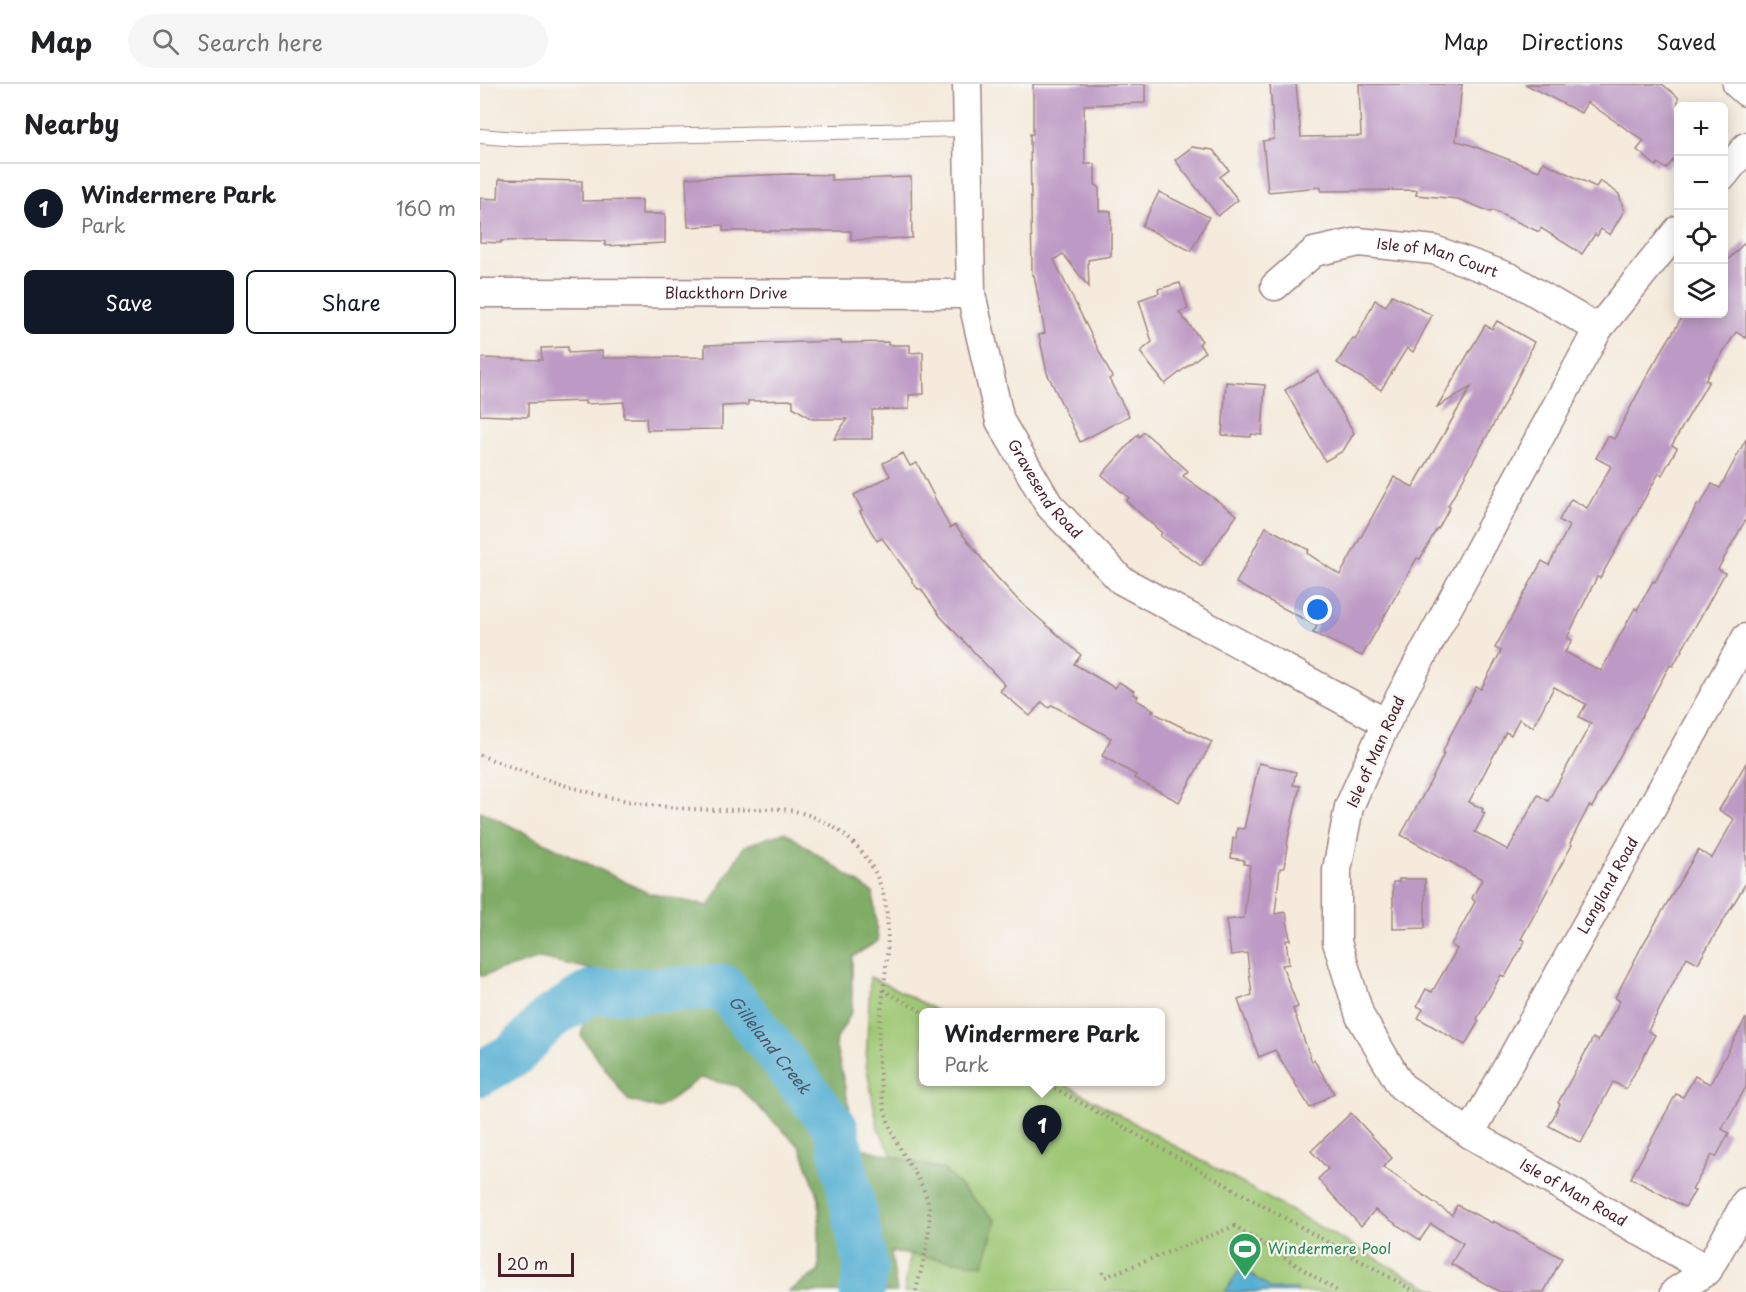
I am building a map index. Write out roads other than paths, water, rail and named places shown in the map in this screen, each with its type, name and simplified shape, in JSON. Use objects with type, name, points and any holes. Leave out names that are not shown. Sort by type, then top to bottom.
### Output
[{"type":"street","name":"Gravesend Road","points":[[967,84],[970,294],[1000,421],[1049,505],[1121,580],[1386,723]]},
{"type":"street","points":[[1737,84],[1746,92]]},
{"type":"street","points":[[1728,170],[1746,147]]},
{"type":"street","name":"Isle of Man Road","points":[[1674,235],[1598,330],[1386,723],[1349,807],[1337,870],[1337,942],[1360,1016],[1401,1086],[1470,1134],[1708,1270]]},
{"type":"street","name":"Isle of Man Court","points":[[1275,286],[1314,252],[1359,242],[1434,250],[1511,279],[1598,330]]},
{"type":"street","name":"Blackthorn Drive","points":[[480,293],[970,294]]},
{"type":"street","name":"Langland Road","points":[[1470,1134],[1746,639]]},
{"type":"street","points":[[1675,1292],[1708,1270],[1746,1202]]},
{"type":"lane","points":[[480,136],[518,139],[967,129]]},
{"type":"water","name":"Windermere Pool","points":[[1241,1268],[1272,1289],[1297,1289],[1295,1292],[1225,1292]]},
{"type":"waterway","name":"Gilleland Creek","points":[[480,1074],[516,1053],[548,1019],[591,992],[724,987],[836,1128],[866,1267],[862,1292]]},
{"type":"place","name":"Windermere Park","points":[[1042,1155]]},
{"type":"place","name":"Windermere Pool","points":[[1245,1278]]}]
